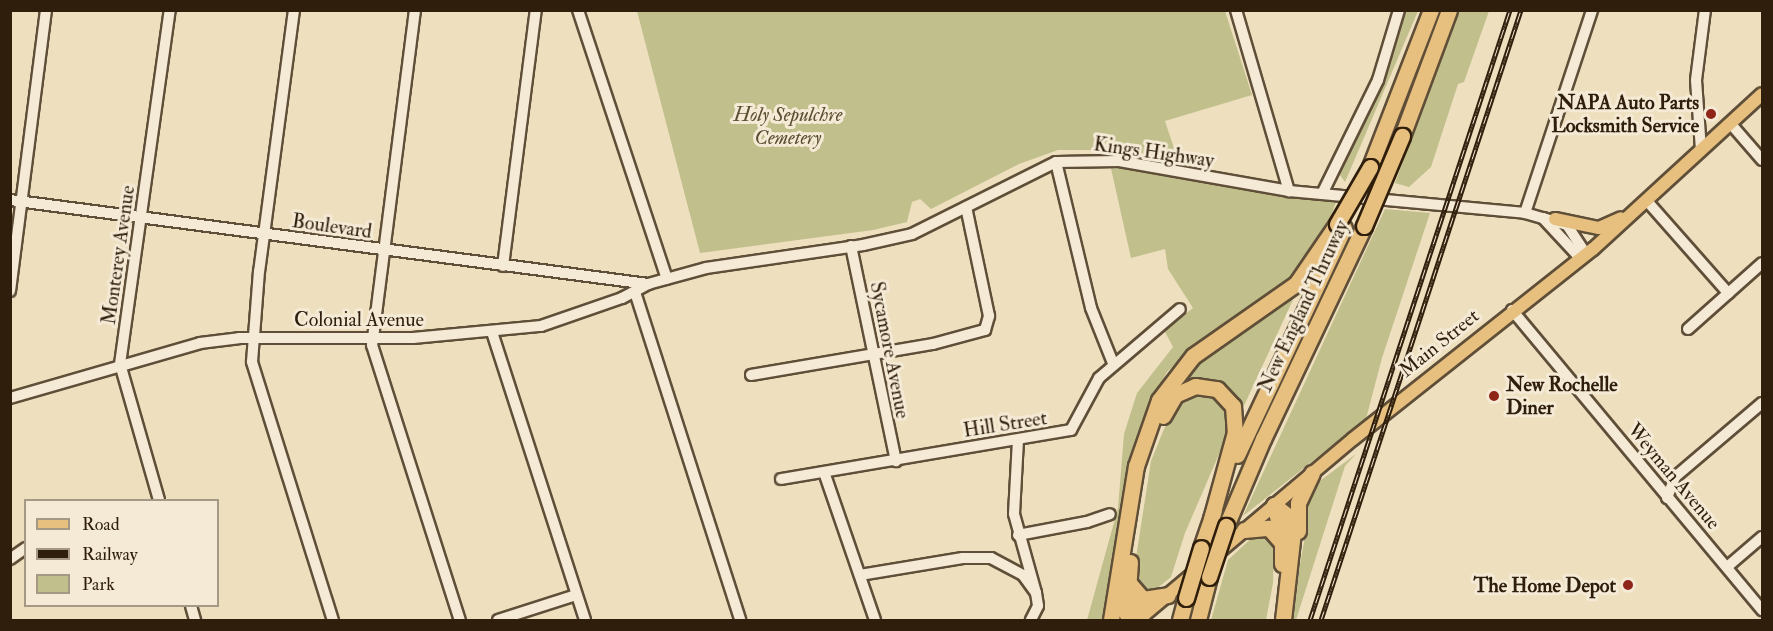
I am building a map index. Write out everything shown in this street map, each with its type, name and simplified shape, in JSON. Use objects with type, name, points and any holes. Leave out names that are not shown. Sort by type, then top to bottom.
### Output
[{"type":"highway","points":[[1136,620],[1122,579],[1136,466],[1150,422],[1167,387],[1202,348],[1266,308],[1296,284],[1341,225],[1384,134],[1431,10]]},
{"type":"highway","name":"New England Thruway","points":[[1198,621],[1226,526],[1263,439],[1364,226],[1402,136],[1449,10]]},
{"type":"highway","name":"New England Thruway","points":[[1180,621],[1211,519],[1248,429],[1341,225]]},
{"type":"highway","points":[[1111,621],[1156,434],[1172,399],[1195,386],[1209,387],[1223,393],[1237,419],[1211,519]]},
{"type":"highway","points":[[1283,621],[1298,541],[1298,503],[1311,473]]},
{"type":"highway","points":[[1274,505],[1285,512],[1293,528],[1288,590]]},
{"type":"highway","points":[[1273,621],[1283,549],[1274,505]]},
{"type":"highway","points":[[1244,530],[1272,530],[1280,537],[1283,549]]},
{"type":"highway","points":[[1122,579],[1139,597],[1150,600],[1168,595]]},
{"type":"highway","points":[[1206,621],[1208,582]]},
{"type":"main road","name":"Main Street","points":[[1136,620],[1311,473],[1634,213],[1762,94]]},
{"type":"main road","points":[[1549,218],[1599,228],[1634,213]]},
{"type":"street","points":[[10,291],[46,10]]},
{"type":"street","name":"Monterey Avenue","points":[[159,499],[120,364],[170,10]]},
{"type":"street","points":[[294,10],[251,339],[262,398],[333,621]]},
{"type":"street","points":[[415,10],[372,345],[460,621]]},
{"type":"street","points":[[503,266],[536,10]]},
{"type":"street","points":[[578,10],[667,279]]},
{"type":"street","points":[[1236,10],[1289,191]]},
{"type":"street","points":[[1322,194],[1378,80],[1399,10]]},
{"type":"street","points":[[1525,213],[1592,10]]},
{"type":"street","points":[[1701,150],[1696,80],[1705,10]]},
{"type":"street","points":[[1730,123],[1762,160]]},
{"type":"street","name":"Kings Highway","points":[[706,268],[851,246],[912,234],[1056,162],[1119,161],[1289,191],[1525,213],[1549,218],[1567,225],[1582,248],[1580,258]]},
{"type":"street","points":[[1056,162],[1091,308],[1113,363]]},
{"type":"street","name":"Boulevard","points":[[10,200],[648,284]]},
{"type":"street","points":[[1647,201],[1728,293]]},
{"type":"street","points":[[751,375],[872,355],[985,330],[989,316],[966,207]]},
{"type":"street","name":"Sycamore Avenue","points":[[851,246],[896,461]]},
{"type":"street","points":[[1688,329],[1762,263]]},
{"type":"street","name":"Colonial Avenue","points":[[10,398],[120,364],[200,343],[374,335],[413,338],[492,332],[560,320],[635,292],[648,284],[706,268]]},
{"type":"street","points":[[635,292],[740,621]]},
{"type":"street","name":"Hill Street","points":[[781,479],[1060,433],[1076,426],[1091,391],[1113,363],[1180,309]]},
{"type":"street","name":"Weyman Avenue","points":[[1512,310],[1762,610]]},
{"type":"street","points":[[492,332],[585,621]]},
{"type":"street","points":[[1667,498],[1675,477],[1762,403]]},
{"type":"street","points":[[1018,440],[1014,514],[1036,593],[1038,606],[1031,621]]},
{"type":"street","points":[[824,472],[875,621]]},
{"type":"street","points":[[1018,535],[1087,522],[1110,514]]},
{"type":"street","points":[[1727,567],[1762,537]]},
{"type":"street","points":[[10,559],[24,549]]},
{"type":"street","points":[[1002,561],[1023,549]]},
{"type":"street","points":[[860,575],[963,558],[1002,561],[1023,575],[1036,593]]},
{"type":"street","points":[[498,621],[576,595]]},
{"type":"green space","name":"Holy Sepulchre Cemetery","points":[[637,11],[1225,11],[1252,95],[1165,121],[1178,160],[1123,150],[1058,150],[1019,164],[931,209],[920,199],[912,202],[907,222],[873,230],[700,253]]},
{"type":"green space","points":[[1404,11],[1418,11],[1345,182],[1340,175],[1347,152]]},
{"type":"green space","points":[[1459,11],[1489,11],[1464,82],[1458,84],[1431,167],[1409,187],[1395,183]]},
{"type":"green space","points":[[1110,164],[1336,202],[1321,245],[1290,283],[1199,341],[1167,372],[1147,411],[1132,453],[1108,592],[1108,620],[1087,620],[1118,508],[1124,434],[1137,393],[1173,347],[1164,330],[1193,308],[1168,269],[1165,249],[1131,258]]},
{"type":"green space","points":[[1385,209],[1430,213],[1382,358],[1366,419],[1243,516]]},
{"type":"green space","points":[[1298,289],[1242,410],[1234,393],[1218,382],[1171,391],[1207,347]]},
{"type":"green space","points":[[1195,394],[1213,394],[1225,404],[1229,431],[1185,533],[1171,577],[1150,594],[1142,594],[1133,577],[1151,461],[1175,402]]},
{"type":"green space","points":[[1356,454],[1345,466],[1296,620],[1290,620],[1304,542],[1301,516],[1309,489]]},
{"type":"green space","points":[[1256,534],[1270,538],[1274,546],[1273,583],[1266,620],[1211,620],[1228,560]]},
{"type":"railway","points":[[1310,620],[1510,10]]},
{"type":"railway","points":[[1321,620],[1521,10]]},
{"type":"place","name":"NAPA Auto Parts Locksmith Service","points":[[1711,114]]},
{"type":"place","name":"New Rochelle Diner","points":[[1494,396]]},
{"type":"place","name":"The Home Depot","points":[[1628,585]]}]
